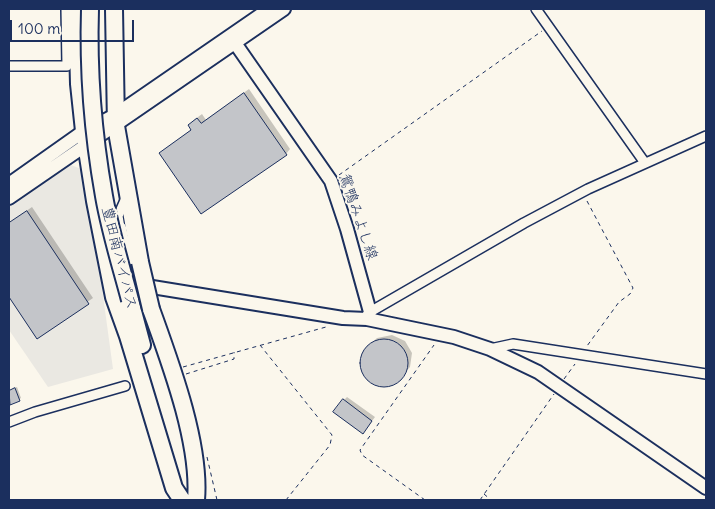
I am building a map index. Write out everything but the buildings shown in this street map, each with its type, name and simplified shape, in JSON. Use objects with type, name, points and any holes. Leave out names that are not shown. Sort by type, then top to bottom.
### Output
[{"type":"highway","points":[[77,9],[79,84],[85,139],[114,297],[128,336],[174,488],[182,500]]},
{"type":"highway","name":"豊田南バイパス","points":[[90,9],[88,52],[104,196],[130,300],[188,500]]},
{"type":"highway","points":[[114,9],[116,120],[128,193],[140,262],[151,309],[170,364],[187,424],[198,484],[196,500]]},
{"type":"main road","points":[[235,38],[268,9]]},
{"type":"main road","points":[[9,184],[116,120],[235,38],[284,9]]},
{"type":"main road","name":"鴛鴨みよし線","points":[[235,38],[331,181],[347,229],[368,315]]},
{"type":"main road","points":[[9,198],[85,139]]},
{"type":"main road","points":[[120,228],[130,274],[140,286],[342,318],[368,315],[490,349],[538,372],[706,488]]},
{"type":"street","points":[[9,66],[67,66],[66,9]]},
{"type":"street","points":[[536,9],[644,163]]},
{"type":"street","points":[[368,315],[524,224],[644,163],[706,136]]},
{"type":"street","points":[[120,228],[118,216],[128,193]]},
{"type":"street","points":[[95,201],[120,228]]},
{"type":"street","points":[[490,349],[513,344],[706,374]]},
{"type":"street","points":[[9,422],[35,412],[125,386]]},
{"type":"path","points":[[331,181],[549,27]]},
{"type":"path","points":[[178,369],[338,323],[342,318]]},
{"type":"path","points":[[425,500],[362,456],[360,450],[441,334]]},
{"type":"path","points":[[260,345],[332,435],[330,445],[286,500]]},
{"type":"path","points":[[184,379],[186,374],[234,358],[234,352]]},
{"type":"path","points":[[206,454],[217,500]]},
{"type":"path","points":[[484,494],[491,500]]},
{"type":"shaded area","points":[[71,165],[86,171],[113,369],[48,387],[9,330],[9,206]]}]
